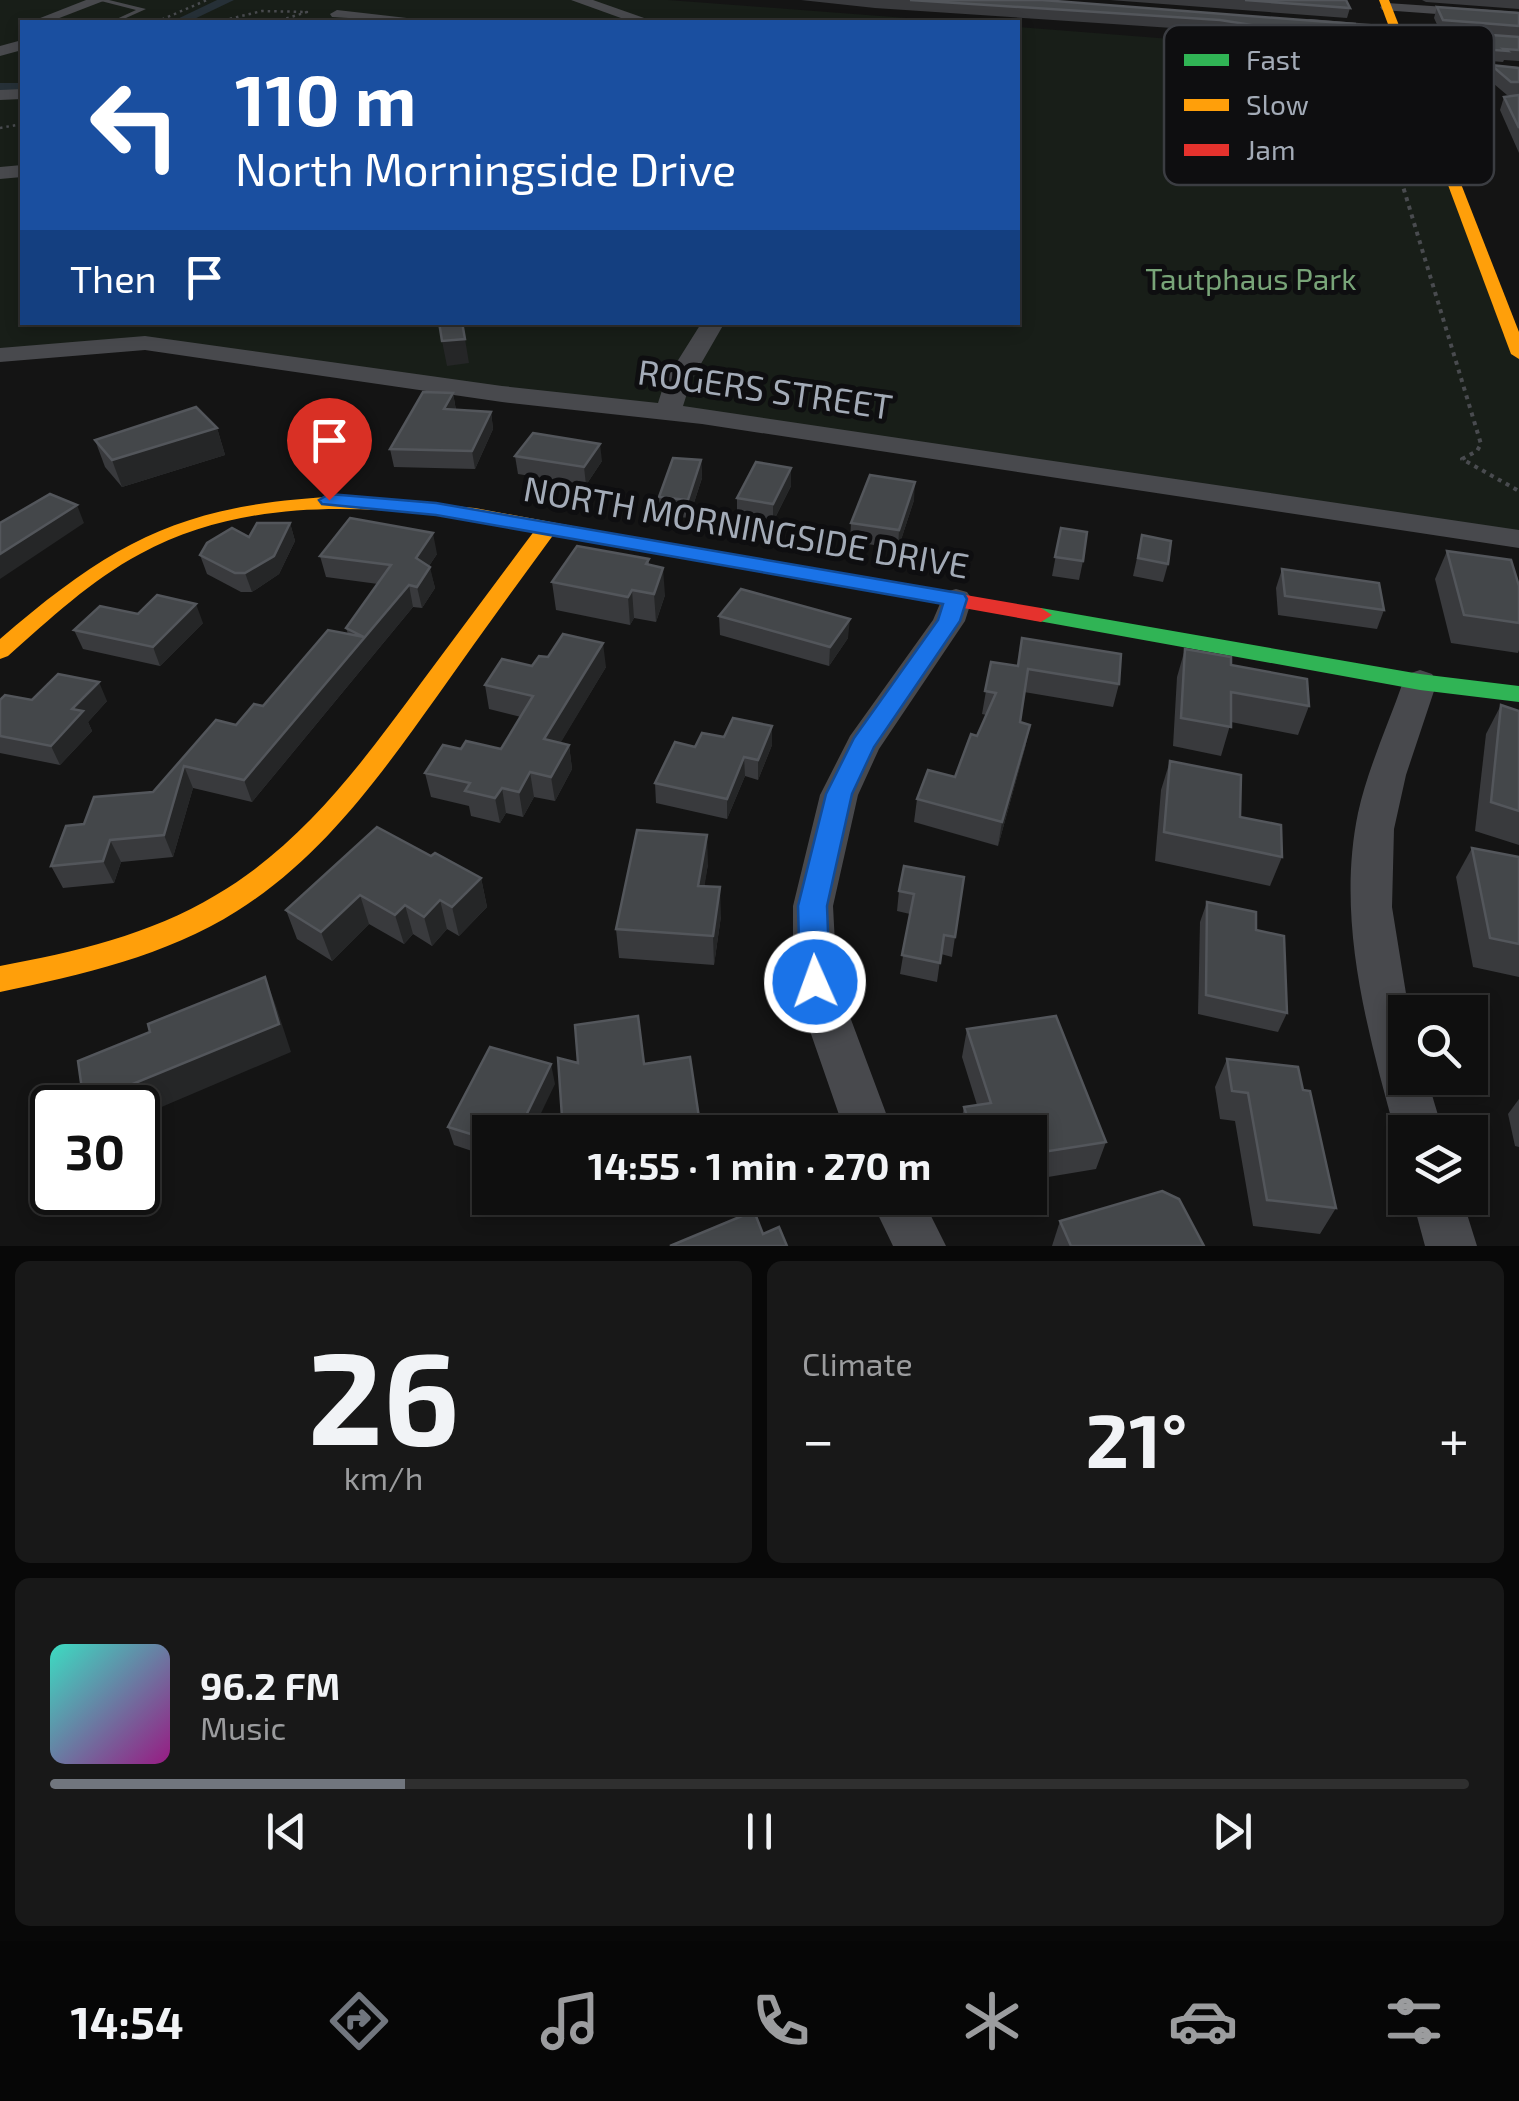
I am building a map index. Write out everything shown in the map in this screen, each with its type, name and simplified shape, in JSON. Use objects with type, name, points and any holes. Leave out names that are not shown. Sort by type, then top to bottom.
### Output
[{"type":"street","points":[[44,20],[100,0]]},
{"type":"street","points":[[578,0],[613,8],[635,20]]},
{"type":"street","points":[[1386,4],[1519,16]]},
{"type":"street","points":[[335,12],[392,20]]},
{"type":"street","points":[[1298,22],[1327,25]]},
{"type":"street","points":[[1494,71],[1519,72]]},
{"type":"street","points":[[1451,185],[1514,329],[1519,354]]},
{"type":"street","points":[[668,412],[704,327]]},
{"type":"street","name":"ROGERS STREET","points":[[0,355],[145,342],[502,394],[668,412],[1519,538]]},
{"type":"street","name":"NORTH MORNINGSIDE DRIVE","points":[[0,651],[55,599],[102,564],[149,537],[217,513],[285,502],[379,502],[1420,682],[1519,694]]},
{"type":"street","points":[[0,979],[70,966],[134,947],[202,917],[253,886],[300,850],[382,753],[546,530]]},
{"type":"street","points":[[863,1115],[815,982],[813,906],[839,794],[862,744],[949,621],[956,599]]},
{"type":"street","points":[[1414,1115],[1380,994],[1370,918],[1375,826],[1420,682]]},
{"type":"street","points":[[904,1215],[920,1246]]},
{"type":"street","points":[[1442,1215],[1451,1246]]},
{"type":"lane","points":[[100,0],[143,9],[118,20]]},
{"type":"path","points":[[161,20],[207,0]]},
{"type":"path","points":[[222,20],[244,12],[307,12],[281,20]]},
{"type":"path","points":[[1402,185],[1480,444],[1477,452],[1462,458],[1519,491]]},
{"type":"green space","name":"Tautphaus Park","points":[[0,0],[668,0],[933,20],[20,20],[20,325],[1020,325],[1020,27],[1164,38],[1164,185],[1455,185],[1519,354],[1519,539],[145,343],[0,355]]},
{"type":"building","points":[[910,0],[1042,0],[1355,25],[1252,25]]},
{"type":"building","points":[[1245,0],[1346,0],[1350,8]]},
{"type":"building","points":[[1437,7],[1519,13],[1519,26],[1443,20]]},
{"type":"building","points":[[1494,35],[1519,37],[1519,50],[1504,49],[1507,51],[1494,50]]},
{"type":"building","points":[[1494,65],[1519,68],[1519,82],[1511,82]]},
{"type":"building","points":[[1519,95],[1519,128],[1504,97]]},
{"type":"building","points":[[439,325],[463,325],[465,339],[442,341]]},
{"type":"building","points":[[423,392],[453,393],[444,409],[491,412],[472,451],[390,449]]},
{"type":"building","points":[[196,407],[217,428],[112,460],[95,440]]},
{"type":"building","points":[[533,433],[600,444],[584,467],[515,456]]},
{"type":"building","points":[[673,458],[701,460],[688,500],[659,497]]},
{"type":"building","points":[[756,462],[791,468],[773,504],[737,498]]},
{"type":"building","points":[[870,475],[915,482],[899,530],[851,523]]},
{"type":"building","points":[[50,494],[77,505],[0,554],[0,523]]},
{"type":"building","points":[[350,518],[433,533],[416,558],[430,567],[417,587],[409,585],[244,780],[184,766],[164,835],[110,840],[103,861],[51,866],[66,826],[84,824],[94,797],[153,792],[216,720],[236,725],[254,704],[263,706],[328,630],[364,637],[346,628],[391,565],[320,556]]},
{"type":"building","points":[[257,523],[290,523],[274,556],[245,573],[235,573],[200,555],[207,543],[232,528],[249,537]]},
{"type":"building","points":[[1061,528],[1087,532],[1083,561],[1055,557]]},
{"type":"building","points":[[1142,535],[1171,541],[1168,564],[1138,558]]},
{"type":"building","points":[[577,546],[649,559],[646,564],[663,568],[654,594],[632,590],[628,597],[552,582]]},
{"type":"building","points":[[1447,551],[1511,560],[1519,586],[1519,623],[1464,615]]},
{"type":"building","points":[[1282,569],[1379,583],[1384,610],[1285,596]]},
{"type":"building","points":[[741,589],[850,619],[830,647],[719,616]]},
{"type":"building","points":[[157,595],[196,604],[153,647],[74,630],[100,606],[138,614]]},
{"type":"building","points":[[563,634],[603,643],[544,739],[569,745],[551,777],[530,772],[519,792],[502,788],[495,798],[465,791],[470,783],[425,773],[443,745],[461,749],[466,741],[501,749],[533,696],[485,685],[502,659],[532,666],[539,656],[548,657]]},
{"type":"building","points":[[1022,638],[1121,654],[1119,684],[1028,669],[1020,722],[1030,725],[1002,822],[917,799],[928,770],[955,777],[971,734],[977,736],[996,693],[985,691],[991,662],[1018,666]]},
{"type":"building","points":[[1185,649],[1231,657],[1231,665],[1307,679],[1309,706],[1231,692],[1231,727],[1181,718]]},
{"type":"building","points":[[58,674],[99,682],[72,709],[83,711],[51,746],[0,736],[0,700],[5,695],[32,700]]},
{"type":"building","points":[[1501,705],[1519,711],[1519,811],[1491,802]]},
{"type":"building","points":[[733,718],[772,726],[758,760],[744,757],[727,799],[655,783],[675,742],[695,747],[702,733],[724,737]]},
{"type":"building","points":[[1170,761],[1241,775],[1240,817],[1281,825],[1282,857],[1164,832]]},
{"type":"building","points":[[377,827],[481,878],[452,907],[440,900],[424,917],[405,905],[395,915],[360,895],[321,932],[286,910]]},
{"type":"building","points":[[637,830],[707,835],[698,886],[720,887],[713,936],[616,929]]},
{"type":"building","points":[[1472,848],[1519,857],[1519,944],[1490,938]]},
{"type":"building","points":[[904,866],[964,877],[955,937],[944,935],[940,963],[902,955],[914,894],[899,891]]},
{"type":"building","points":[[1207,902],[1256,912],[1256,930],[1284,936],[1287,1013],[1206,995]]},
{"type":"building","points":[[265,977],[279,1024],[130,1085],[81,1085],[78,1061],[150,1032],[148,1024]]},
{"type":"building","points":[[638,1016],[644,1064],[690,1057],[699,1115],[562,1115],[558,1058],[578,1063],[575,1025]]},
{"type":"building","points":[[1056,1016],[1106,1142],[1047,1151],[1047,1115],[967,1115],[964,1107],[991,1103],[967,1029]]},
{"type":"building","points":[[490,1047],[551,1064],[526,1115],[472,1115],[472,1134],[448,1127]]},
{"type":"building","points":[[1227,1059],[1298,1067],[1303,1090],[1310,1091],[1336,1208],[1267,1200],[1248,1093],[1232,1091]]},
{"type":"building","points":[[1162,1191],[1179,1199],[1204,1246],[1071,1246],[1060,1221]]},
{"type":"building","points":[[744,1215],[756,1215],[763,1234],[779,1227],[787,1246],[670,1246]]},
{"type":"waterway","points":[[183,20],[228,0]]},
{"type":"waterway","points":[[0,88],[20,87]]},
{"type":"traffic: fast","points":[[1041,615],[1420,682],[1519,694]]},
{"type":"traffic: slow","points":[[1384,0],[1394,25]]},
{"type":"traffic: slow","points":[[1455,185],[1519,354]]},
{"type":"traffic: slow","points":[[0,651],[72,589],[132,550],[215,517],[278,505],[343,502],[409,506],[475,514],[669,550]]},
{"type":"traffic: slow","points":[[0,979],[87,960],[171,931],[224,905],[286,860],[340,806],[388,746],[546,530]]},
{"type":"traffic: jam","points":[[669,550],[1041,615]]},
{"type":"route","points":[[329,500],[436,509],[956,599],[949,621],[862,744],[839,794],[813,906],[815,982]]}]
